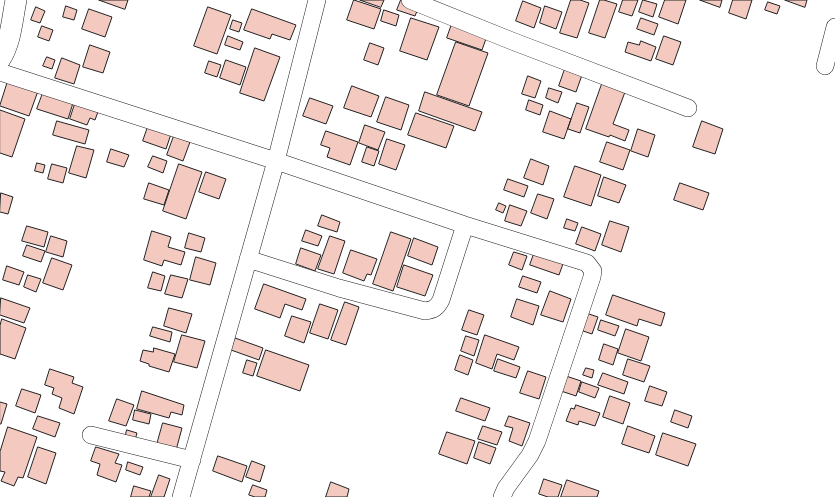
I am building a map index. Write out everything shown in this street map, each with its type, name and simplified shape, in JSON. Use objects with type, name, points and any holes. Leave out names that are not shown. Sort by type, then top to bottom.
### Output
[{"type":"street","points":[[0,59],[4,53],[8,41],[16,0]]},
{"type":"street","points":[[181,497],[276,161],[317,0]]},
{"type":"street","points":[[410,0],[512,42],[688,108]]},
{"type":"street","points":[[825,66],[835,27]]},
{"type":"street","points":[[0,72],[276,161],[465,225],[587,263],[593,271],[592,276],[537,441],[530,455],[506,488],[502,497]]},
{"type":"street","points":[[248,259],[339,288],[425,311],[432,310],[441,300],[465,225]]},
{"type":"street","points":[[91,435],[192,460]]},
{"type":"building","points":[[99,0],[128,0],[125,9]]},
{"type":"building","points":[[354,0],[381,9],[374,29],[347,20]]},
{"type":"building","points":[[360,0],[384,0],[381,7]]},
{"type":"building","points":[[401,0],[419,6],[415,16],[397,10]]},
{"type":"building","points":[[571,0],[580,0],[589,3],[577,38],[560,33]]},
{"type":"building","points":[[600,0],[617,4],[605,38],[589,33]]},
{"type":"building","points":[[623,0],[638,0],[632,16],[619,12]]},
{"type":"building","points":[[643,0],[657,4],[653,17],[639,12]]},
{"type":"building","points":[[665,0],[686,0],[678,24],[659,17]]},
{"type":"building","points":[[700,0],[722,0],[720,7]]},
{"type":"building","points":[[733,0],[752,0],[746,19],[729,13]]},
{"type":"building","points":[[785,0],[807,0],[805,7]]},
{"type":"building","points":[[523,1],[541,8],[534,28],[516,21]]},
{"type":"building","points":[[768,2],[780,6],[777,14],[765,10]]},
{"type":"building","points":[[66,6],[77,10],[74,20],[63,17]]},
{"type":"building","points":[[545,6],[562,12],[556,29],[540,23]]},
{"type":"building","points":[[36,7],[45,11],[40,23],[31,20]]},
{"type":"building","points":[[208,7],[231,15],[217,54],[194,46]]},
{"type":"building","points":[[89,9],[112,17],[105,37],[82,29]]},
{"type":"building","points":[[252,9],[296,25],[290,40],[272,34],[270,39],[244,30]]},
{"type":"building","points":[[384,10],[399,15],[396,26],[381,21]]},
{"type":"building","points":[[411,18],[439,27],[427,60],[400,51]]},
{"type":"building","points":[[641,18],[658,24],[654,35],[637,29]]},
{"type":"building","points":[[233,20],[242,23],[239,32],[230,29]]},
{"type":"building","points":[[453,21],[488,33],[482,50],[447,38]]},
{"type":"building","points":[[42,26],[53,30],[49,41],[38,37]]},
{"type":"building","points":[[228,36],[243,42],[240,50],[225,45]]},
{"type":"building","points":[[664,36],[681,42],[673,65],[656,59]]},
{"type":"building","points":[[641,41],[656,47],[651,61],[625,52],[628,42],[639,45]]},
{"type":"building","points":[[456,42],[488,53],[469,106],[437,95]]},
{"type":"building","points":[[370,43],[384,48],[378,65],[364,60]]},
{"type":"building","points":[[90,45],[110,52],[103,73],[83,67]]},
{"type":"building","points":[[255,48],[280,57],[264,101],[240,93]]},
{"type":"building","points":[[47,57],[55,60],[52,69],[43,66]]},
{"type":"building","points":[[62,58],[80,65],[74,84],[55,78]]},
{"type":"building","points":[[226,60],[246,67],[240,85],[220,78]]},
{"type":"building","points":[[209,61],[221,65],[217,77],[205,73]]},
{"type":"building","points":[[565,69],[582,75],[576,92],[559,86]]},
{"type":"building","points":[[528,76],[541,81],[535,98],[522,94]]},
{"type":"building","points":[[8,81],[38,91],[29,116],[0,106]]},
{"type":"building","points":[[602,84],[625,92],[613,124],[629,130],[625,141],[610,135],[609,137],[586,129]]},
{"type":"building","points":[[352,86],[379,96],[371,117],[344,108]]},
{"type":"building","points":[[549,88],[562,92],[558,103],[546,98]]},
{"type":"building","points":[[425,92],[482,112],[475,131],[419,111]]},
{"type":"building","points":[[43,93],[73,103],[68,119],[37,109]]},
{"type":"building","points":[[386,97],[409,105],[401,130],[377,122]]},
{"type":"building","points":[[310,98],[333,106],[326,124],[303,116]]},
{"type":"building","points":[[529,100],[543,105],[540,115],[526,110]]},
{"type":"building","points":[[76,101],[99,109],[95,120],[90,118],[87,125],[70,119]]},
{"type":"building","points":[[577,103],[589,107],[580,133],[568,129]]},
{"type":"building","points":[[0,110],[25,119],[12,157],[0,153]]},
{"type":"building","points":[[550,111],[571,119],[564,139],[543,132]]},
{"type":"building","points":[[416,113],[454,126],[446,148],[408,135]]},
{"type":"building","points":[[57,121],[89,130],[85,144],[53,135]]},
{"type":"building","points":[[702,121],[723,129],[715,154],[693,147]]},
{"type":"building","points":[[149,124],[172,131],[166,149],[143,141]]},
{"type":"building","points":[[365,125],[385,132],[378,150],[359,143]]},
{"type":"building","points":[[638,129],[655,135],[648,157],[631,151]]},
{"type":"building","points":[[326,131],[358,142],[350,165],[327,157],[330,148],[321,145]]},
{"type":"building","points":[[174,136],[190,142],[183,161],[167,155]]},
{"type":"building","points":[[387,139],[405,145],[396,170],[379,164]]},
{"type":"building","points":[[607,142],[630,150],[623,170],[600,162]]},
{"type":"building","points":[[77,146],[94,150],[86,178],[69,173]]},
{"type":"building","points":[[367,147],[379,151],[374,166],[362,162]]},
{"type":"building","points":[[111,149],[129,155],[124,167],[107,162]]},
{"type":"building","points":[[153,156],[167,161],[163,173],[148,167]]},
{"type":"building","points":[[531,159],[549,166],[543,185],[524,178]]},
{"type":"building","points":[[37,163],[45,165],[43,173],[35,171]]},
{"type":"building","points":[[52,164],[67,168],[63,183],[48,179]]},
{"type":"building","points":[[179,164],[202,172],[186,219],[163,211]]},
{"type":"building","points":[[575,166],[601,175],[591,206],[564,197]]},
{"type":"building","points":[[206,172],[226,179],[219,199],[199,192]]},
{"type":"building","points":[[604,177],[626,185],[619,203],[598,196]]},
{"type":"building","points":[[508,179],[528,186],[524,197],[504,190]]},
{"type":"building","points":[[149,183],[169,190],[164,205],[144,199]]},
{"type":"building","points":[[680,183],[709,193],[703,210],[674,200]]},
{"type":"building","points":[[1,193],[13,197],[8,214],[0,212]]},
{"type":"building","points":[[538,194],[554,199],[547,219],[531,213]]},
{"type":"building","points":[[499,203],[506,206],[503,213],[496,210]]},
{"type":"building","points":[[510,205],[527,211],[521,226],[505,221]]},
{"type":"building","points":[[322,215],[340,222],[337,232],[318,226]]},
{"type":"building","points":[[567,219],[578,223],[575,231],[564,228]]},
{"type":"building","points":[[610,221],[629,227],[621,252],[602,245]]},
{"type":"building","points":[[27,226],[48,232],[44,247],[22,241]]},
{"type":"building","points":[[582,227],[601,234],[595,251],[576,244]]},
{"type":"building","points":[[306,230],[322,236],[318,246],[302,241]]},
{"type":"building","points":[[152,231],[171,237],[168,247],[185,252],[181,265],[164,260],[162,266],[144,260]]},
{"type":"building","points":[[391,232],[411,239],[393,291],[373,284]]},
{"type":"building","points":[[189,233],[205,238],[201,252],[185,248]]},
{"type":"building","points":[[51,236],[67,241],[63,257],[46,252]]},
{"type":"building","points":[[330,236],[345,241],[334,274],[318,269]]},
{"type":"building","points":[[414,238],[438,247],[432,265],[408,256]]},
{"type":"building","points":[[27,245],[45,251],[41,262],[23,256]]},
{"type":"building","points":[[301,248],[321,255],[315,271],[296,264]]},
{"type":"building","points":[[351,250],[377,259],[371,275],[367,274],[364,281],[343,273]]},
{"type":"building","points":[[535,251],[564,261],[559,275],[530,265]]},
{"type":"building","points":[[514,252],[527,256],[522,270],[509,265]]},
{"type":"building","points":[[196,257],[216,263],[210,285],[190,280]]},
{"type":"building","points":[[52,258],[72,265],[63,290],[43,283]]},
{"type":"building","points":[[404,265],[433,275],[425,296],[397,287]]},
{"type":"building","points":[[7,266],[24,272],[19,285],[3,280]]},
{"type":"building","points":[[153,272],[165,276],[161,291],[148,288]]},
{"type":"building","points":[[28,275],[41,279],[36,292],[24,287]]},
{"type":"building","points":[[171,275],[188,279],[182,298],[165,294]]},
{"type":"building","points":[[523,276],[541,282],[537,293],[519,287]]},
{"type":"building","points":[[264,284],[306,299],[302,310],[285,304],[280,318],[255,309]]},
{"type":"building","points":[[550,291],[571,299],[563,322],[541,315]]},
{"type":"building","points":[[613,295],[665,313],[661,326],[639,319],[637,326],[606,315]]},
{"type":"building","points":[[1,298],[30,308],[24,323],[0,315]]},
{"type":"building","points":[[517,299],[539,306],[533,325],[511,317]]},
{"type":"building","points":[[345,302],[359,307],[346,345],[331,340]]},
{"type":"building","points":[[320,304],[338,310],[328,339],[310,333]]},
{"type":"building","points":[[169,308],[192,314],[186,333],[164,326]]},
{"type":"building","points":[[469,310],[484,315],[477,335],[462,330]]},
{"type":"building","points":[[586,313],[598,317],[592,334],[580,330]]},
{"type":"building","points":[[292,316],[311,322],[304,343],[285,336]]},
{"type":"building","points":[[2,319],[26,328],[15,359],[0,354],[0,326]]},
{"type":"building","points":[[601,320],[619,326],[615,336],[598,330]]},
{"type":"building","points":[[153,327],[172,332],[170,342],[150,336]]},
{"type":"building","points":[[626,329],[649,337],[641,361],[618,353]]},
{"type":"building","points":[[182,335],[205,341],[197,368],[174,362]]},
{"type":"building","points":[[485,335],[519,347],[514,360],[497,354],[492,369],[476,363]]},
{"type":"building","points":[[466,336],[479,340],[474,356],[461,351]]},
{"type":"building","points":[[235,338],[263,348],[259,360],[231,350]]},
{"type":"building","points":[[604,344],[618,349],[613,365],[599,360]]},
{"type":"building","points":[[154,348],[175,354],[169,372],[149,366],[149,364],[140,361],[143,350],[153,352]]},
{"type":"building","points":[[266,350],[309,365],[300,391],[257,376]]},
{"type":"building","points":[[460,355],[473,360],[468,375],[455,370]]},
{"type":"building","points":[[498,359],[520,367],[516,378],[494,371]]},
{"type":"building","points":[[628,359],[650,366],[644,382],[623,375]]},
{"type":"building","points":[[247,360],[257,363],[253,376],[243,373]]},
{"type":"building","points":[[586,368],[594,370],[592,378],[583,375]]},
{"type":"building","points":[[50,369],[74,377],[72,383],[83,387],[74,414],[59,408],[62,398],[52,394],[54,388],[45,385]]},
{"type":"building","points":[[528,371],[546,377],[539,399],[520,393]]},
{"type":"building","points":[[603,373],[628,382],[624,394],[598,385]]},
{"type":"building","points":[[563,375],[581,381],[576,396],[558,390]]},
{"type":"building","points":[[582,382],[599,388],[595,398],[579,392]]},
{"type":"building","points":[[650,386],[667,392],[662,406],[645,401]]},
{"type":"building","points":[[22,389],[41,395],[35,413],[16,406]]},
{"type":"building","points":[[142,391],[184,405],[182,415],[171,412],[169,418],[137,409]]},
{"type":"building","points":[[610,396],[630,403],[623,424],[603,417]]},
{"type":"building","points":[[461,398],[490,408],[485,421],[456,411]]},
{"type":"building","points":[[117,399],[134,405],[126,426],[109,421]]},
{"type":"building","points":[[0,402],[7,404],[1,424],[0,424]]},
{"type":"building","points":[[576,405],[600,413],[595,426],[579,421],[578,425],[566,421],[571,408],[574,409]]},
{"type":"building","points":[[135,410],[151,414],[149,424],[133,420]]},
{"type":"building","points":[[675,410],[692,416],[688,428],[671,422]]},
{"type":"building","points":[[38,416],[60,423],[55,437],[33,429]]},
{"type":"building","points":[[509,416],[530,423],[522,446],[509,441],[513,428],[505,426]]},
{"type":"building","points":[[163,423],[182,428],[175,454],[156,448]]},
{"type":"building","points":[[483,426],[502,432],[497,445],[478,439]]},
{"type":"building","points":[[628,426],[655,436],[649,453],[622,444]]},
{"type":"building","points":[[8,427],[37,437],[23,478],[18,477],[14,486],[1,481],[5,472],[0,471],[0,452]]},
{"type":"building","points":[[127,430],[137,433],[134,444],[124,442]]},
{"type":"building","points":[[447,432],[475,441],[467,464],[439,454]]},
{"type":"building","points":[[663,433],[696,444],[688,466],[656,455]]},
{"type":"building","points":[[479,442],[496,448],[490,464],[474,458]]},
{"type":"building","points":[[38,447],[56,453],[46,484],[28,477]]},
{"type":"building","points":[[96,447],[119,454],[115,463],[122,465],[116,482],[97,475],[100,464],[91,461]]},
{"type":"building","points":[[218,456],[247,466],[242,482],[213,471]]},
{"type":"building","points":[[252,461],[265,466],[260,482],[246,477]]},
{"type":"building","points":[[128,462],[143,467],[140,475],[126,470]]},
{"type":"building","points":[[159,475],[170,479],[164,497],[151,497]]},
{"type":"building","points":[[544,479],[562,485],[558,497],[548,497],[539,494]]},
{"type":"building","points":[[567,480],[599,491],[597,497],[561,497]]},
{"type":"building","points":[[331,482],[349,489],[347,497],[326,497]]},
{"type":"building","points":[[253,485],[267,490],[265,497],[255,497],[249,495]]},
{"type":"building","points":[[134,486],[151,491],[149,497],[131,497]]}]
